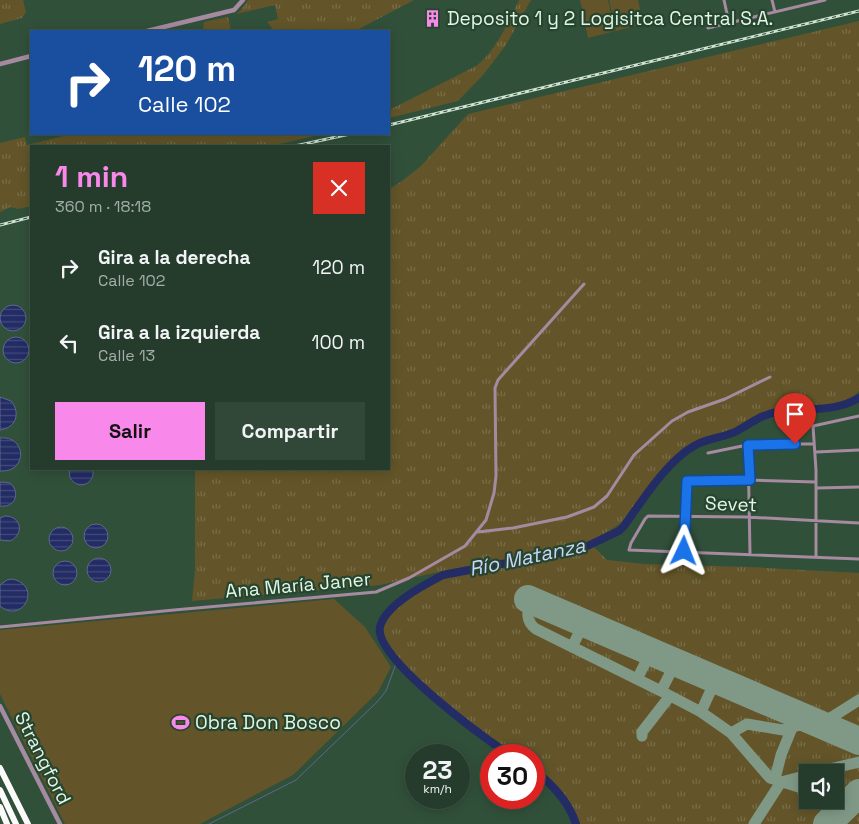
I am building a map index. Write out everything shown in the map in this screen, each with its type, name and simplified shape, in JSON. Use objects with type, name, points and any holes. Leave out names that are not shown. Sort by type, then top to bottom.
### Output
[{"type":"highway","points":[[0,768],[28,824]]},
{"type":"highway","points":[[0,790],[16,824]]},
{"type":"highway","points":[[0,808],[7,824]]},
{"type":"street","points":[[150,30],[234,10],[243,0]]},
{"type":"street","points":[[724,0],[729,23]]},
{"type":"street","points":[[772,0],[775,12]]},
{"type":"street","points":[[708,28],[818,0],[825,0]]},
{"type":"street","points":[[0,64],[30,56]]},
{"type":"street","name":"Ana María Janer","points":[[0,627],[382,591],[465,546],[486,520],[494,494],[496,476],[495,388],[503,373],[584,284]]},
{"type":"street","points":[[478,532],[513,528],[567,517],[594,507],[607,496],[634,455],[672,421],[688,412],[725,399],[770,377]]},
{"type":"street","points":[[816,557],[816,452],[812,427],[859,416]]},
{"type":"street","points":[[708,453],[748,445],[814,444]]},
{"type":"street","points":[[748,445],[750,554]]},
{"type":"street","points":[[816,452],[859,450]]},
{"type":"street","points":[[816,482],[687,481],[684,551],[859,559]]},
{"type":"street","points":[[817,488],[859,487]]},
{"type":"street","name":"Sevet","points":[[684,551],[629,550],[631,543],[648,516],[859,522]]},
{"type":"street","name":"Strangford","points":[[0,706],[60,824]]},
{"type":"green space","points":[[0,0],[23,0],[26,12],[22,18],[0,24]]},
{"type":"green space","points":[[248,0],[414,0],[357,30],[271,30],[272,28],[267,22],[278,19],[275,5],[236,14]]},
{"type":"green space","points":[[519,0],[531,0],[506,45],[483,75],[458,101],[390,118],[390,109],[476,66],[495,45]]},
{"type":"green space","points":[[580,0],[608,0],[615,31],[588,38]]},
{"type":"green space","points":[[609,0],[638,0],[643,24],[616,31]]},
{"type":"green space","points":[[228,17],[231,30],[203,30],[204,22]]},
{"type":"green space","points":[[859,21],[859,391],[852,397],[835,404],[787,407],[779,379],[786,407],[760,413],[731,430],[692,444],[668,466],[620,524],[581,547],[452,569],[380,585],[192,601],[195,570],[195,470],[390,470],[390,188],[421,166],[468,114]]},
{"type":"green space","points":[[68,135],[319,135],[275,145],[30,145],[30,206],[18,209],[10,207],[0,212],[0,143],[25,137],[27,145]]},
{"type":"green space","points":[[591,544],[607,560],[644,564],[859,573],[859,824],[576,824],[569,808],[545,779],[545,744],[494,744],[428,693],[397,661],[384,644],[380,626],[385,617],[407,596],[443,575],[581,549]]},
{"type":"green space","name":"Obra Don Bosco","points":[[334,599],[365,627],[391,667],[378,692],[293,775],[200,824],[65,824],[0,694],[0,630]]},
{"type":"water","points":[[13,305],[22,309],[26,318],[22,327],[13,331],[4,327],[0,318],[4,309]]},
{"type":"water","points":[[16,337],[25,341],[29,350],[25,359],[16,363],[7,359],[3,350],[7,341]]},
{"type":"water","points":[[0,397],[11,401],[16,410],[16,415],[10,426],[0,430]]},
{"type":"water","points":[[0,438],[15,442],[21,454],[16,466],[9,470],[0,471]]},
{"type":"water","points":[[69,470],[93,470],[92,479],[86,484],[78,484],[70,478]]},
{"type":"water","points":[[0,482],[10,483],[15,491],[15,499],[9,505],[0,506]]},
{"type":"water","points":[[5,516],[15,519],[19,526],[18,534],[10,541],[0,540],[0,518]]},
{"type":"water","points":[[96,524],[101,525],[107,531],[107,541],[101,547],[96,548],[91,547],[85,541],[84,536],[85,531],[91,525]]},
{"type":"water","points":[[61,527],[70,530],[73,539],[70,548],[61,551],[52,548],[49,539],[52,530]]},
{"type":"water","points":[[99,558],[107,562],[111,570],[107,578],[99,582],[91,578],[87,570],[91,562]]},
{"type":"water","points":[[65,561],[74,564],[77,573],[74,582],[65,585],[56,582],[53,573],[56,564]]},
{"type":"water","points":[[12,579],[21,583],[26,588],[28,595],[22,607],[16,611],[8,611],[0,606],[0,585]]},
{"type":"waterway","name":"Río Matanza","points":[[494,744],[433,697],[394,658],[383,641],[380,627],[389,611],[406,596],[443,575],[581,549],[619,531],[674,461],[699,443],[737,431],[772,413],[830,408],[859,398]]},
{"type":"waterway","points":[[209,824],[296,780],[377,702],[386,691],[397,661]]},
{"type":"waterway","name":"Río Matanza","points":[[545,779],[569,808],[576,824]]},
{"type":"taxiway","points":[[531,600],[528,616],[530,623],[536,629],[661,691],[676,662]]},
{"type":"taxiway","points":[[572,647],[584,623]]},
{"type":"taxiway","points":[[637,679],[651,652]]},
{"type":"taxiway","points":[[701,712],[716,679]]},
{"type":"taxiway","points":[[661,691],[701,712],[731,733],[770,778],[799,787]]},
{"type":"taxiway","points":[[642,736],[642,732],[670,696]]},
{"type":"taxiway","points":[[821,724],[859,700]]},
{"type":"taxiway","points":[[731,733],[747,724],[783,730],[813,721]]},
{"type":"taxiway","points":[[775,779],[781,755],[792,728]]},
{"type":"taxiway","points":[[844,766],[859,762]]},
{"type":"taxiway","points":[[754,824],[781,782],[799,777]]},
{"type":"taxiway","points":[[844,802],[859,807]]},
{"type":"runway","points":[[528,599],[859,741]]},
{"type":"runway","points":[[827,824],[859,793]]},
{"type":"railway","points":[[390,125],[859,11]]},
{"type":"railway","points":[[300,145],[345,135]]},
{"type":"railway","points":[[0,225],[30,217]]},
{"type":"place","name":"Deposito 1 y 2 Logisitca Central S.A.","points":[[433,18]]},
{"type":"place","name":"Obra Don Bosco","points":[[181,722]]},
{"type":"route","points":[[684,551],[688,480],[750,480],[748,445],[795,444]]}]
